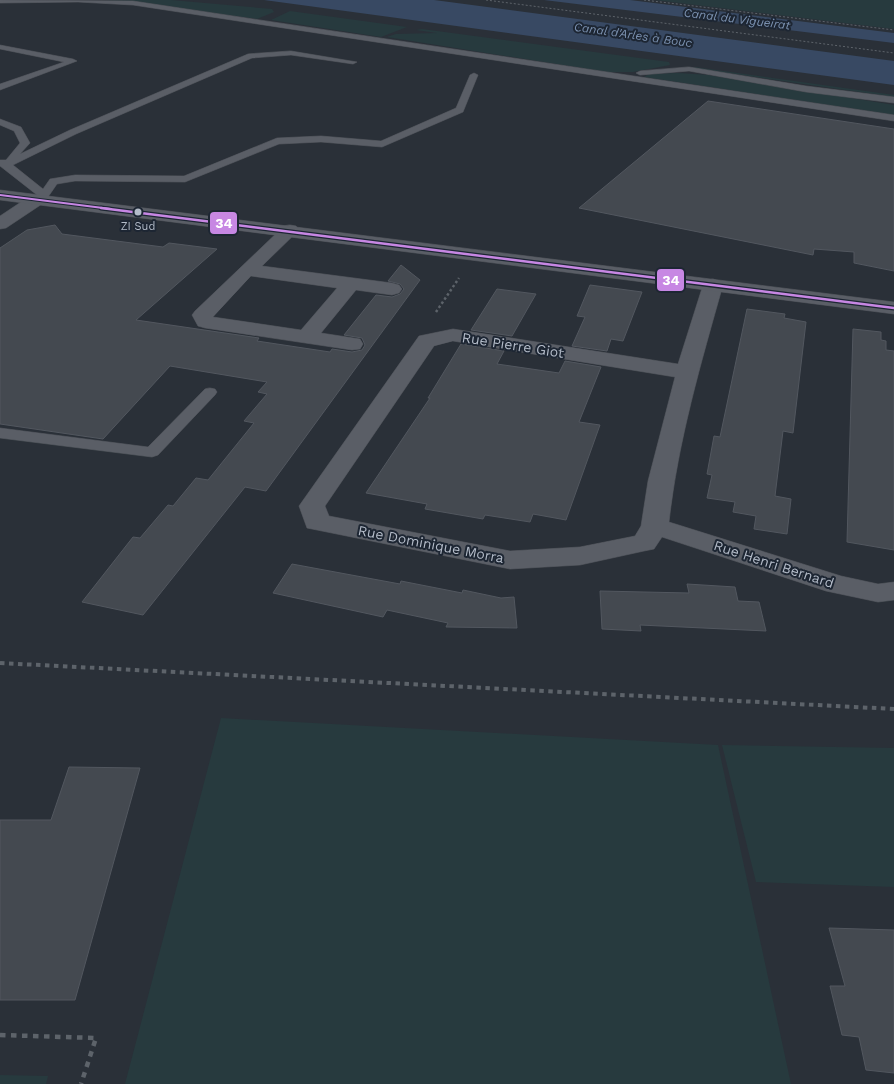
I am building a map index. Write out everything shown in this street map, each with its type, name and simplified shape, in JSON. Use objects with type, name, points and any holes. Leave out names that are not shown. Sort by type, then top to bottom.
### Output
[{"type":"street","points":[[0,195],[40,198],[894,308]]},
{"type":"street","points":[[0,224],[40,198]]},
{"type":"street","points":[[290,230],[202,315],[205,322],[352,344]]},
{"type":"street","points":[[247,270],[392,289]]},
{"type":"street","points":[[306,337],[351,284]]},
{"type":"street","points":[[655,526],[661,481],[687,372],[713,285]]},
{"type":"street","name":"Rue Pierre Giot","points":[[426,341],[453,336],[687,372]]},
{"type":"street","name":"Rue Dominique Morra","points":[[426,341],[312,506],[317,522],[510,560],[580,556],[644,544],[655,526]]},
{"type":"street","name":"Rue Henri Bernard","points":[[655,526],[836,584],[878,593],[894,591]]},
{"type":"lane","points":[[0,1],[78,0],[133,3],[894,118]]},
{"type":"lane","points":[[0,47],[73,61],[0,87]]},
{"type":"lane","points":[[3,163],[251,56],[291,53],[353,62]]},
{"type":"lane","points":[[620,77],[689,69],[806,89],[894,100]]},
{"type":"lane","points":[[3,163],[40,198],[54,182],[75,178],[185,179],[277,141],[321,139],[382,144],[460,110],[474,75]]},
{"type":"lane","points":[[0,122],[18,129],[25,143],[3,163]]},
{"type":"lane","points":[[0,433],[152,452],[210,392]]},
{"type":"path","points":[[486,0],[894,53]]},
{"type":"path","points":[[644,0],[894,30]]},
{"type":"path","points":[[426,341],[431,319],[475,254]]},
{"type":"path","points":[[0,663],[894,709]]},
{"type":"path","points":[[0,1035],[96,1038],[81,1084]]},
{"type":"green space","points":[[106,0],[171,0],[272,9],[274,12],[257,19]]},
{"type":"green space","points":[[655,0],[894,0],[894,29]]},
{"type":"green space","points":[[290,11],[407,27],[381,37],[271,20]]},
{"type":"green space","points":[[422,29],[669,62],[670,65],[633,72],[606,72],[387,37],[396,34],[437,33],[416,30]]},
{"type":"green space","points":[[693,68],[894,95],[894,97]]},
{"type":"green space","points":[[649,74],[709,75],[894,105],[894,115],[644,77]]},
{"type":"green space","points":[[221,718],[718,745],[791,1084],[125,1084]]},
{"type":"green space","points":[[722,745],[894,748],[894,887],[756,882]]},
{"type":"green space","points":[[0,1075],[48,1076],[46,1084],[0,1084]]},
{"type":"water","name":"Canal d'Arles à Bouc","points":[[264,0],[434,0],[894,61],[894,85]]},
{"type":"water","name":"Canal du Vigueirat","points":[[544,0],[630,0],[894,33],[894,43]]},
{"type":"building","points":[[708,101],[894,129],[894,271],[854,263],[854,252],[814,249],[813,255],[579,208]]},
{"type":"building","points":[[55,225],[62,234],[163,247],[169,243],[217,249],[136,320],[259,338],[257,341],[330,352],[332,349],[352,352],[362,350],[365,345],[362,338],[344,335],[376,295],[392,297],[400,294],[404,289],[400,284],[388,281],[401,265],[420,280],[266,491],[245,487],[143,615],[82,602],[133,537],[140,538],[168,505],[173,506],[196,478],[208,480],[254,423],[244,421],[267,394],[258,392],[267,382],[170,366],[103,439],[0,424],[0,248],[27,230]]},
{"type":"building","points":[[590,285],[642,292],[623,341],[611,339],[607,351],[572,346],[585,317],[577,316]]},
{"type":"building","points":[[497,289],[536,294],[512,336],[471,330]]},
{"type":"building","points":[[747,309],[785,314],[784,318],[806,322],[793,433],[783,431],[775,496],[791,499],[787,534],[754,529],[756,516],[733,512],[735,502],[707,498],[712,475],[707,474],[714,436],[720,437]]},
{"type":"building","points":[[853,329],[881,332],[881,340],[886,341],[886,350],[894,351],[894,550],[847,542]]},
{"type":"building","points":[[461,344],[504,351],[497,364],[559,373],[565,361],[601,367],[579,422],[600,425],[566,520],[533,514],[530,522],[485,515],[483,519],[425,509],[427,504],[366,493],[430,398],[428,398]]},
{"type":"building","points":[[292,564],[400,584],[401,581],[462,593],[463,590],[501,598],[514,597],[517,628],[446,627],[448,623],[387,610],[383,617],[273,593]]},
{"type":"building","points":[[687,584],[735,587],[738,601],[759,602],[766,631],[640,625],[641,631],[602,629],[600,591],[689,593]]},
{"type":"building","points":[[69,767],[140,768],[75,1000],[0,1000],[0,820],[51,820]]},
{"type":"building","points":[[829,928],[894,930],[894,1073],[866,1070],[859,1037],[842,1035],[830,986],[845,986]]},
{"type":"transit line","name":"34","points":[[0,195],[894,308]]},
{"type":"place","name":"ZI Sud","points":[[138,212]]}]
